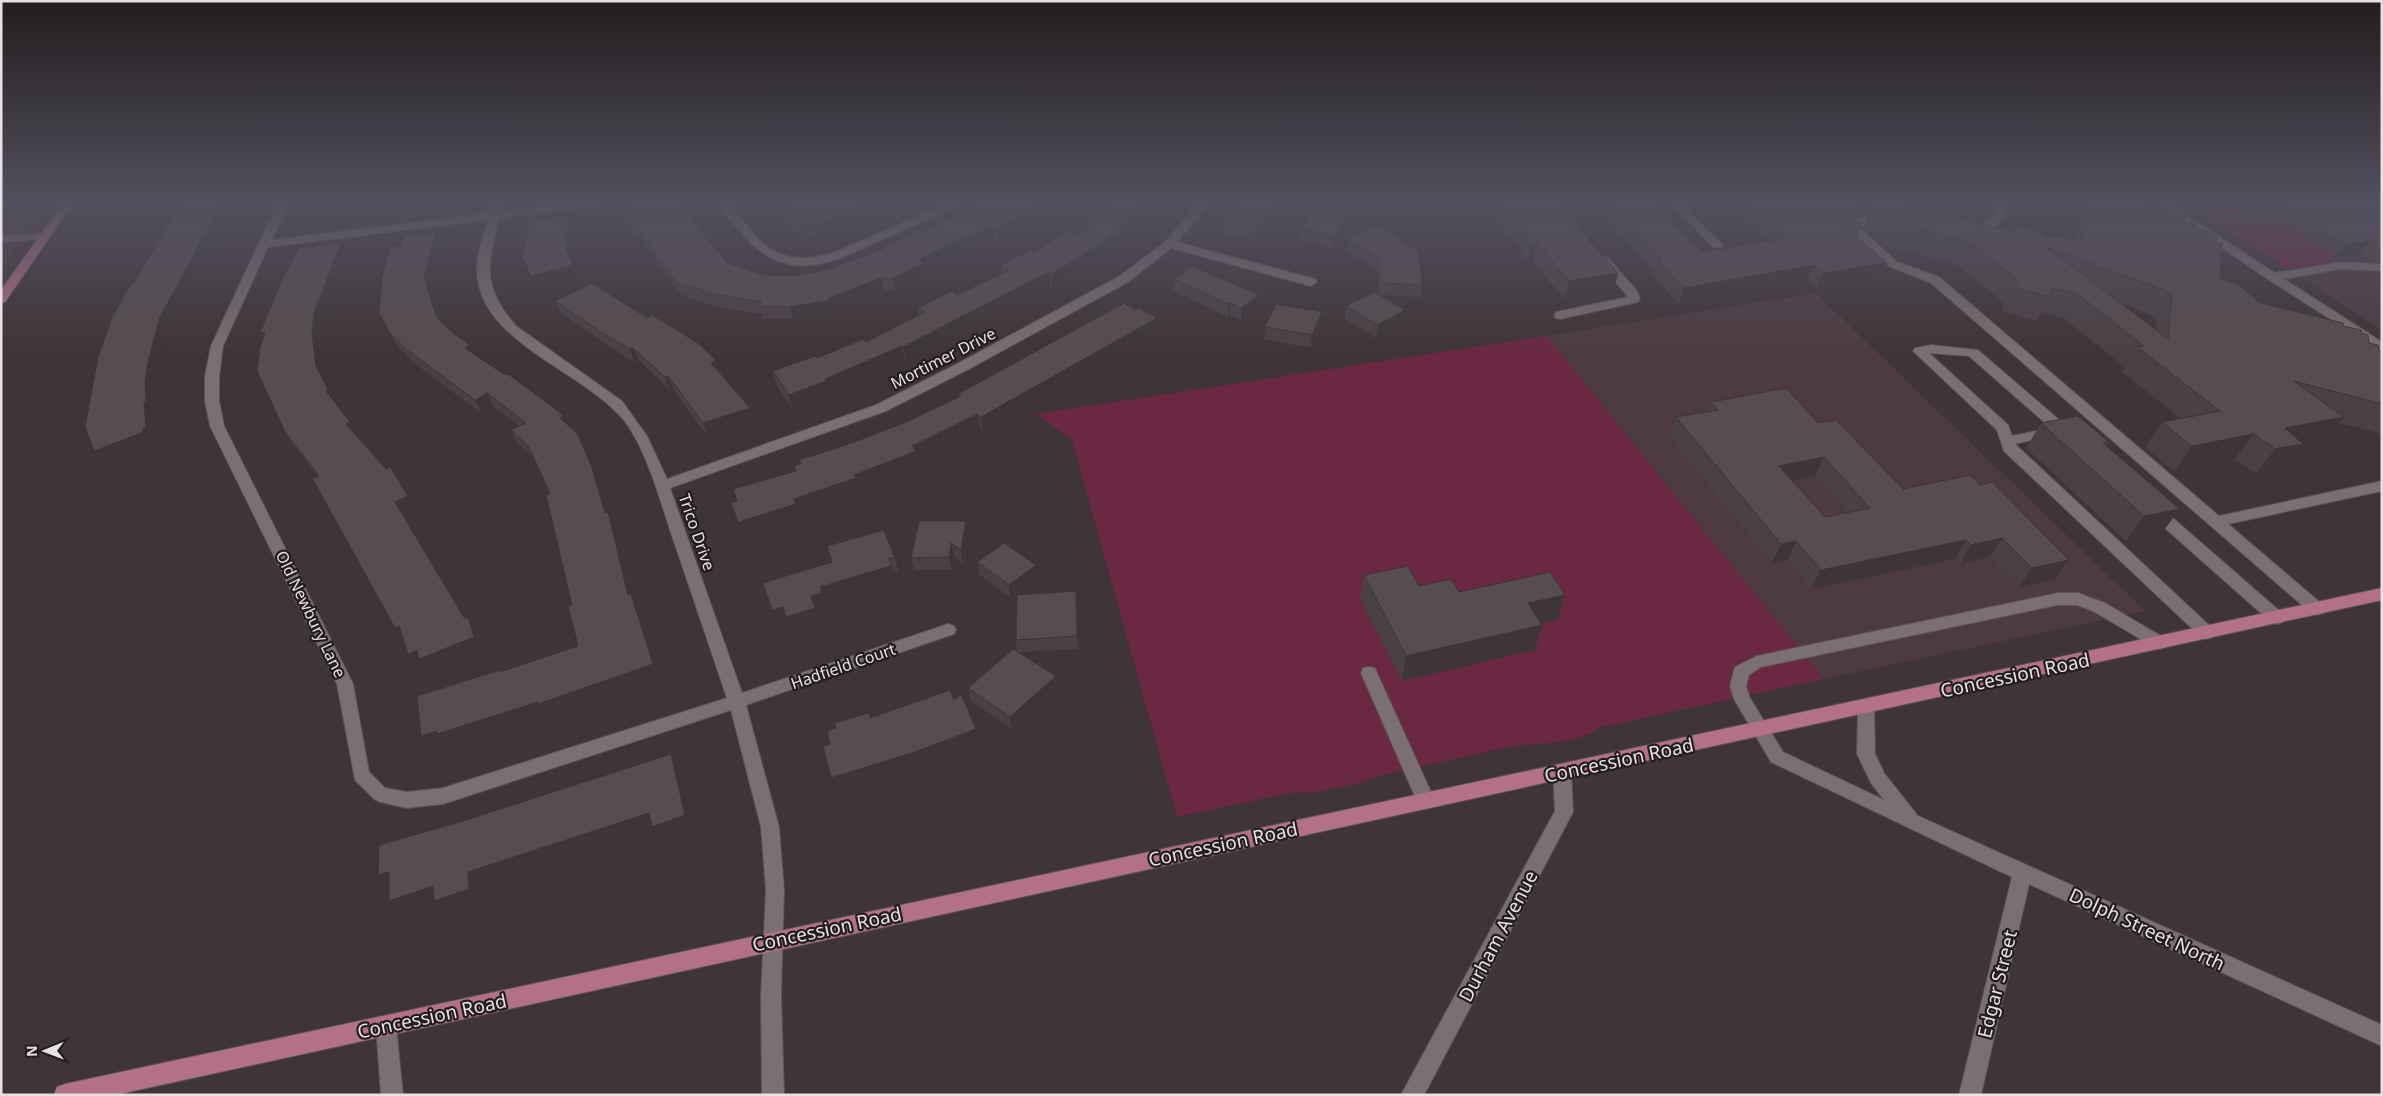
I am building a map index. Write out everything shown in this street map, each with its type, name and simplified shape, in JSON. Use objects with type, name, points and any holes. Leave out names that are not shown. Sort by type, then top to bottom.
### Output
[{"type":"main road","points":[[1,299],[33,253]]},
{"type":"main road","name":"Concession Road","points":[[64,1095],[2382,594]]},
{"type":"street","name":"Old Newbury Lane","points":[[258,253],[217,346],[212,377],[212,401],[217,426],[345,684],[361,776],[380,794],[407,800],[443,796],[737,702]]},
{"type":"street","name":"Trico Drive","points":[[485,253],[482,276],[488,297],[497,313],[512,328],[617,404],[631,419],[648,449],[663,485],[737,702],[770,827],[775,890],[771,996],[773,1095]]},
{"type":"street","points":[[765,253],[785,262],[798,263],[818,262],[841,253]]},
{"type":"street","name":"Mortimer Drive","points":[[663,485],[881,408],[962,367],[1124,279],[1157,253]]},
{"type":"street","points":[[1203,253],[1311,282]]},
{"type":"street","points":[[1560,314],[1634,299],[1633,294],[1598,253]]},
{"type":"street","points":[[1881,253],[1893,264],[1935,280],[2317,609]]},
{"type":"street","points":[[2237,253],[2382,348]]},
{"type":"street","points":[[2273,277],[2340,265],[2366,264],[2382,268]]},
{"type":"street","points":[[2078,443],[1973,353],[1931,348],[1919,351],[2003,428],[2008,448],[2207,633]]},
{"type":"street","points":[[2007,441],[2063,430],[2105,426]]},
{"type":"street","points":[[2216,522],[2382,486]]},
{"type":"street","points":[[2144,501],[2277,618]]},
{"type":"street","name":"Dolph Street North","points":[[2160,643],[2099,606],[2078,599],[2058,599],[1757,662],[1742,671],[1738,686],[1742,699],[1759,730],[1777,757],[1912,822],[2382,1036]]},
{"type":"street","name":"Hadfield Court","points":[[737,702],[948,630]]},
{"type":"street","points":[[1369,673],[1426,801]]},
{"type":"street","name":"Dolph Street North","points":[[1866,707],[1866,754],[1877,778],[1912,822]]},
{"type":"street","name":"Durham Avenue","points":[[1412,1095],[1564,812],[1562,771]]},
{"type":"street","name":"Edgar Street","points":[[1970,1095],[2023,872]]},
{"type":"street","points":[[386,1026],[392,1095]]},
{"type":"shaded area","points":[[1,253],[11,253],[1,267]]},
{"type":"shaded area","points":[[2263,253],[2382,253],[2382,330]]},
{"type":"shaded area","points":[[2263,253],[2332,253],[2338,257],[2329,258],[2328,263],[2324,265],[2292,270],[2287,269]]},
{"type":"shaded area","points":[[1816,293],[2145,611],[1824,679],[1546,336]]},
{"type":"shaded area","points":[[1546,336],[1824,679],[1598,728],[1591,733],[1571,740],[1518,745],[1381,775],[1362,782],[1319,792],[1289,793],[1177,817],[1072,440],[1036,414]]},
{"type":"building","points":[[151,253],[194,253],[159,319],[145,383],[146,427],[143,428],[144,432],[94,451],[85,427],[98,357],[113,315],[131,284],[134,283]]},
{"type":"building","points":[[296,253],[337,253],[314,313],[312,332],[316,366],[328,390],[326,391],[350,422],[346,424],[386,469],[390,467],[408,496],[395,502],[465,619],[468,618],[474,637],[419,659],[417,650],[408,654],[399,626],[395,628],[312,478],[319,476],[285,432],[257,371],[260,347],[265,332],[260,333],[282,280]]},
{"type":"building","points":[[388,253],[430,253],[424,276],[435,313],[439,320],[470,345],[465,348],[505,375],[508,374],[549,404],[564,416],[560,418],[577,433],[592,467],[605,513],[608,512],[628,595],[631,594],[653,664],[538,704],[538,702],[437,734],[436,731],[421,736],[417,696],[500,670],[500,672],[578,646],[568,606],[572,605],[546,495],[550,494],[529,447],[511,430],[526,423],[487,393],[475,400],[407,350],[389,332],[379,312],[382,277]]},
{"type":"building","points":[[523,253],[568,253],[573,265],[531,276],[522,256]]},
{"type":"building","points":[[655,253],[719,253],[728,263],[765,275],[796,275],[827,270],[872,253],[931,253],[918,259],[925,263],[893,278],[881,278],[829,298],[830,300],[790,307],[759,307],[761,302],[713,294],[676,282]]},
{"type":"building","points":[[1025,253],[1085,253],[1051,275],[1049,272],[903,347],[789,395],[773,371],[815,356],[817,358],[863,339],[866,342],[925,312],[918,308],[951,291],[957,295],[1009,270],[1001,265]]},
{"type":"building","points":[[1370,253],[1419,253],[1422,285],[1380,283],[1379,259]]},
{"type":"building","points":[[1545,253],[1600,253],[1618,273],[1569,281]]},
{"type":"building","points":[[1656,253],[1876,253],[1887,263],[1823,273],[1814,265],[1684,288],[1657,259],[1661,259]]},
{"type":"building","points":[[1984,253],[2054,253],[2168,339],[2172,293],[2063,253],[2221,253],[2220,278],[2239,285],[2260,303],[2343,323],[2343,326],[2361,330],[2361,333],[2368,335],[2369,343],[2378,345],[2379,351],[2382,352],[2382,404],[2294,381],[2344,417],[2285,428],[2303,444],[2275,449],[2254,434],[2192,446],[2162,422],[2220,411],[2137,347],[2144,346],[2077,294],[2052,288],[2050,297],[2014,287],[2017,279]]},
{"type":"building","points":[[1192,266],[1259,295],[1241,308],[1174,279]]},
{"type":"building","points":[[592,283],[647,318],[652,315],[698,343],[716,360],[711,363],[750,408],[703,423],[668,376],[665,377],[633,348],[630,349],[607,336],[555,301]]},
{"type":"building","points":[[1374,292],[1405,310],[1378,325],[1346,306]]},
{"type":"building","points":[[1124,303],[1135,310],[1139,308],[1157,318],[981,417],[978,414],[912,446],[916,451],[854,475],[856,478],[794,499],[796,504],[738,522],[731,503],[737,501],[733,489],[796,471],[794,466],[801,464],[799,460],[852,443],[904,423],[961,396],[958,394]]},
{"type":"building","points":[[1276,304],[1322,312],[1312,335],[1265,327]]},
{"type":"building","points":[[1786,388],[1818,423],[1836,420],[1903,489],[1970,475],[1980,485],[1992,482],[2069,560],[2032,568],[2002,538],[1971,545],[1966,540],[1821,570],[1796,541],[1781,544],[1676,417],[1718,410],[1711,402]],"holes":[[[1824,457],[1870,508],[1825,517],[1779,466]]]},
{"type":"building","points":[[2078,416],[2108,441],[2103,443],[2180,509],[2144,516],[2041,423]]},
{"type":"building","points":[[919,521],[966,521],[961,550],[951,543],[949,557],[911,558]]},
{"type":"building","points":[[884,530],[895,558],[889,558],[891,566],[820,587],[822,593],[811,596],[815,608],[786,617],[783,607],[772,610],[763,583],[832,562],[827,546]]},
{"type":"building","points":[[1004,543],[1036,565],[1009,585],[977,562]]},
{"type":"building","points":[[1408,566],[1419,586],[1451,579],[1459,592],[1550,572],[1565,595],[1528,603],[1542,625],[1406,656],[1364,575]]},
{"type":"building","points":[[1076,591],[1077,636],[1016,640],[1017,595]]},
{"type":"building","points":[[1013,649],[1056,676],[1010,717],[968,688]]},
{"type":"building","points":[[950,690],[954,700],[961,694],[976,729],[912,753],[831,778],[823,746],[830,744],[827,731],[836,728],[834,723],[869,713],[870,718]]},
{"type":"building","points":[[671,754],[685,815],[652,827],[649,813],[468,872],[469,889],[434,901],[433,886],[389,901],[389,872],[378,875],[379,845],[463,821]]}]
